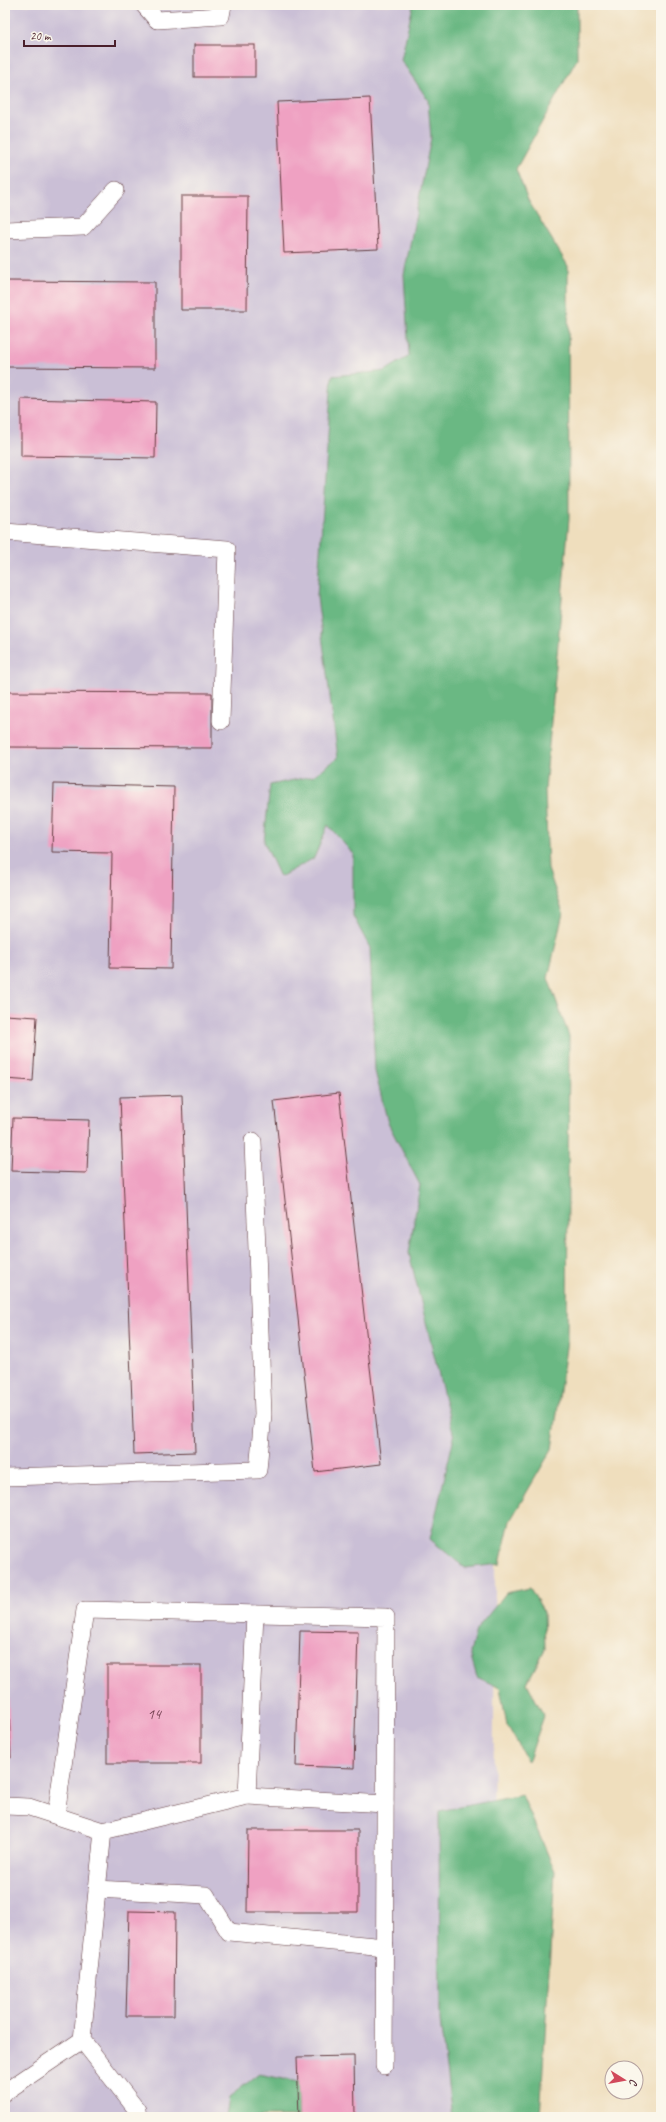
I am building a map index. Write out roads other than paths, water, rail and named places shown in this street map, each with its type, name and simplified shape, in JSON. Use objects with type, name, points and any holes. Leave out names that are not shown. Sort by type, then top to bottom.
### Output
[{"type":"lane","points":[[144,5],[157,20],[222,16],[223,5]]},
{"type":"lane","points":[[5,230],[83,227],[116,190]]},
{"type":"lane","points":[[5,532],[227,549],[221,721]]},
{"type":"lane","points":[[5,1476],[258,1470],[263,1414],[253,1141]]},
{"type":"lane","points":[[56,1815],[85,1610],[386,1617],[384,2066]]},
{"type":"lane","points":[[247,1796],[255,1614]]},
{"type":"lane","points":[[5,1806],[29,1807],[103,1831],[247,1796],[385,1804]]},
{"type":"lane","points":[[103,1831],[82,2040],[137,2110],[138,2117]]},
{"type":"lane","points":[[97,1889],[206,1895],[229,1932],[385,1947]]},
{"type":"lane","points":[[5,2092],[82,2040]]}]
